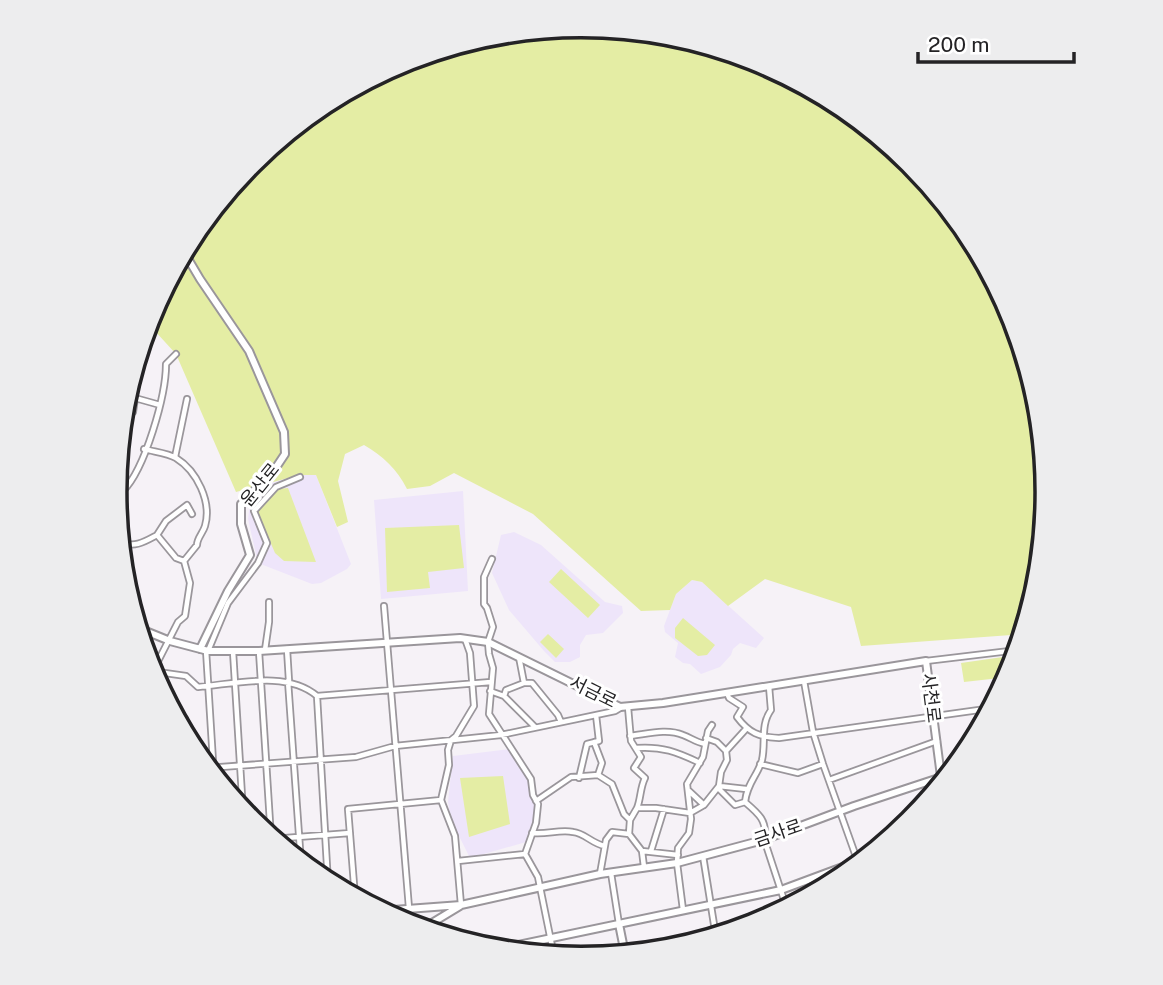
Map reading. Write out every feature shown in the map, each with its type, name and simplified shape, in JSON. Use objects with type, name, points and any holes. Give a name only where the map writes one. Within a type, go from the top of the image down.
[{"type":"street","name":"윤산로","points":[[190,262],[249,351],[281,423],[286,443],[285,454],[275,469],[240,504],[241,524],[250,555],[228,591],[205,650]]},
{"type":"street","points":[[127,485],[145,449],[160,405],[166,380],[166,364],[176,354]]},
{"type":"street","points":[[137,398],[160,405]]},
{"type":"street","points":[[174,457],[187,399]]},
{"type":"street","points":[[145,449],[174,457],[186,466],[205,494],[205,527],[196,541],[197,545],[184,561]]},
{"type":"street","points":[[213,758],[205,650],[228,603],[258,563],[267,543],[254,511],[276,487],[300,477]]},
{"type":"street","points":[[130,546],[157,535],[166,521],[187,505],[192,514]]},
{"type":"street","points":[[157,535],[176,558],[184,561]]},
{"type":"street","points":[[492,559],[484,577],[484,604],[493,627],[488,642],[493,668],[489,714],[531,779],[538,813],[525,855],[538,877],[552,946]]},
{"type":"street","points":[[159,659],[178,622],[185,616],[190,583],[184,561]]},
{"type":"street","points":[[269,602],[261,682],[270,823]]},
{"type":"street","points":[[384,606],[409,908]]},
{"type":"street","name":"서금로","points":[[150,633],[205,650],[233,651],[465,638],[488,642],[624,707],[926,661]]},
{"type":"street","points":[[461,905],[455,836],[441,800],[449,765],[448,750],[451,740],[474,706],[474,682],[465,638]]},
{"type":"street","points":[[287,649],[300,849]]},
{"type":"street","points":[[233,651],[242,794]]},
{"type":"street","points":[[926,661],[1006,651]]},
{"type":"street","points":[[519,656],[524,683]]},
{"type":"street","name":"사천로","points":[[926,661],[941,771]]},
{"type":"street","points":[[165,673],[186,676],[198,687],[289,681],[317,695],[491,682]]},
{"type":"street","points":[[804,680],[813,732],[856,854]]},
{"type":"street","points":[[504,696],[506,690],[532,683],[561,722]]},
{"type":"street","points":[[745,802],[747,789],[760,764],[762,737],[771,710],[769,685]]},
{"type":"street","points":[[490,691],[504,696],[535,727]]},
{"type":"street","points":[[727,692],[729,698],[743,707],[737,717],[746,729],[762,737],[779,738],[980,709]]},
{"type":"street","points":[[317,695],[327,869]]},
{"type":"street","points":[[219,767],[356,757],[394,746],[501,735],[624,707],[630,736],[641,757],[634,768],[645,778],[642,794],[630,820],[629,834],[642,851],[644,867]]},
{"type":"street","points":[[185,709],[185,714]]},
{"type":"street","points":[[596,715],[596,741],[602,763],[598,775]]},
{"type":"street","points":[[683,910],[678,849],[689,833],[687,784],[700,763],[712,725]]},
{"type":"street","points":[[726,751],[746,729]]},
{"type":"street","points":[[630,736],[666,731],[685,735],[691,740],[712,739],[726,751],[727,760],[718,787],[704,805],[690,813],[637,808]]},
{"type":"street","points":[[579,778],[587,744],[596,741]]},
{"type":"street","points":[[829,780],[937,741]]},
{"type":"street","points":[[636,748],[655,747],[678,752],[700,763]]},
{"type":"street","points":[[760,764],[798,773],[823,764]]},
{"type":"street","points":[[537,801],[571,777],[598,775],[612,784],[624,814],[630,820]]},
{"type":"street","name":"금사로","points":[[401,909],[461,905],[600,874],[702,856],[764,839],[841,811],[929,785]]},
{"type":"street","points":[[718,787],[747,789]]},
{"type":"street","points":[[718,787],[735,805],[745,802]]},
{"type":"street","points":[[689,791],[704,805]]},
{"type":"street","points":[[354,886],[348,809],[441,800]]},
{"type":"street","points":[[745,802],[761,815],[766,828],[764,839],[784,899]]},
{"type":"street","points":[[651,851],[664,809]]},
{"type":"street","points":[[532,833],[575,832],[589,841],[605,846]]},
{"type":"street","points":[[600,874],[606,840],[612,832],[629,834]]},
{"type":"street","points":[[286,837],[350,833]]},
{"type":"street","points":[[642,851],[678,859]]},
{"type":"street","points":[[458,862],[525,855]]},
{"type":"street","points":[[702,856],[714,926]]},
{"type":"street","points":[[611,873],[623,945]]},
{"type":"street","points":[[526,943],[781,890],[828,874]]},
{"type":"street","name":"금사로","points":[[434,921],[461,905]]},
{"type":"street","points":[[429,907],[434,921]]},
{"type":"shaded area","points":[[299,475],[316,475],[351,564],[321,583],[312,584],[258,563],[248,519],[250,504],[261,486]]},
{"type":"shaded area","points":[[463,491],[468,591],[381,599],[374,500]]},
{"type":"shaded area","points":[[514,532],[541,545],[605,602],[622,606],[623,613],[603,633],[586,635],[580,645],[580,657],[570,662],[555,662],[544,651],[509,610],[492,573],[501,535]]},
{"type":"shaded area","points":[[692,580],[702,582],[764,638],[756,648],[740,643],[720,667],[701,674],[690,664],[675,657],[678,643],[665,632],[664,626],[676,594]]},
{"type":"shaded area","points":[[510,749],[529,781],[536,809],[526,842],[470,858],[451,820],[448,802],[453,756]]},
{"type":"green space","points":[[611,39],[699,54],[782,85],[809,99],[858,132],[903,171],[923,193],[942,216],[975,266],[1001,319],[1011,347],[1020,375],[1032,433],[1035,522],[1020,610],[1012,635],[861,646],[851,607],[765,579],[728,606],[702,582],[692,580],[676,594],[670,610],[641,611],[533,514],[454,473],[430,486],[407,489],[389,464],[364,445],[345,454],[338,481],[348,522],[337,527],[316,475],[299,475],[236,492],[176,354],[157,333],[174,292],[204,240],[260,171],[305,132],[354,99],[436,63],[464,54],[522,42]]},
{"type":"green space","points":[[288,488],[316,562],[284,561],[275,553],[257,511],[277,489]]},
{"type":"green space","points":[[459,525],[464,568],[428,572],[430,588],[387,592],[385,528]]},
{"type":"green space","points":[[561,569],[600,605],[588,618],[549,582]]},
{"type":"green space","points":[[683,618],[715,645],[707,655],[698,656],[675,638],[675,628]]},
{"type":"green space","points":[[548,634],[564,649],[556,658],[540,642]]},
{"type":"green space","points":[[1004,657],[995,679],[964,682],[961,663]]},
{"type":"green space","points":[[503,776],[510,824],[469,837],[460,778]]}]
